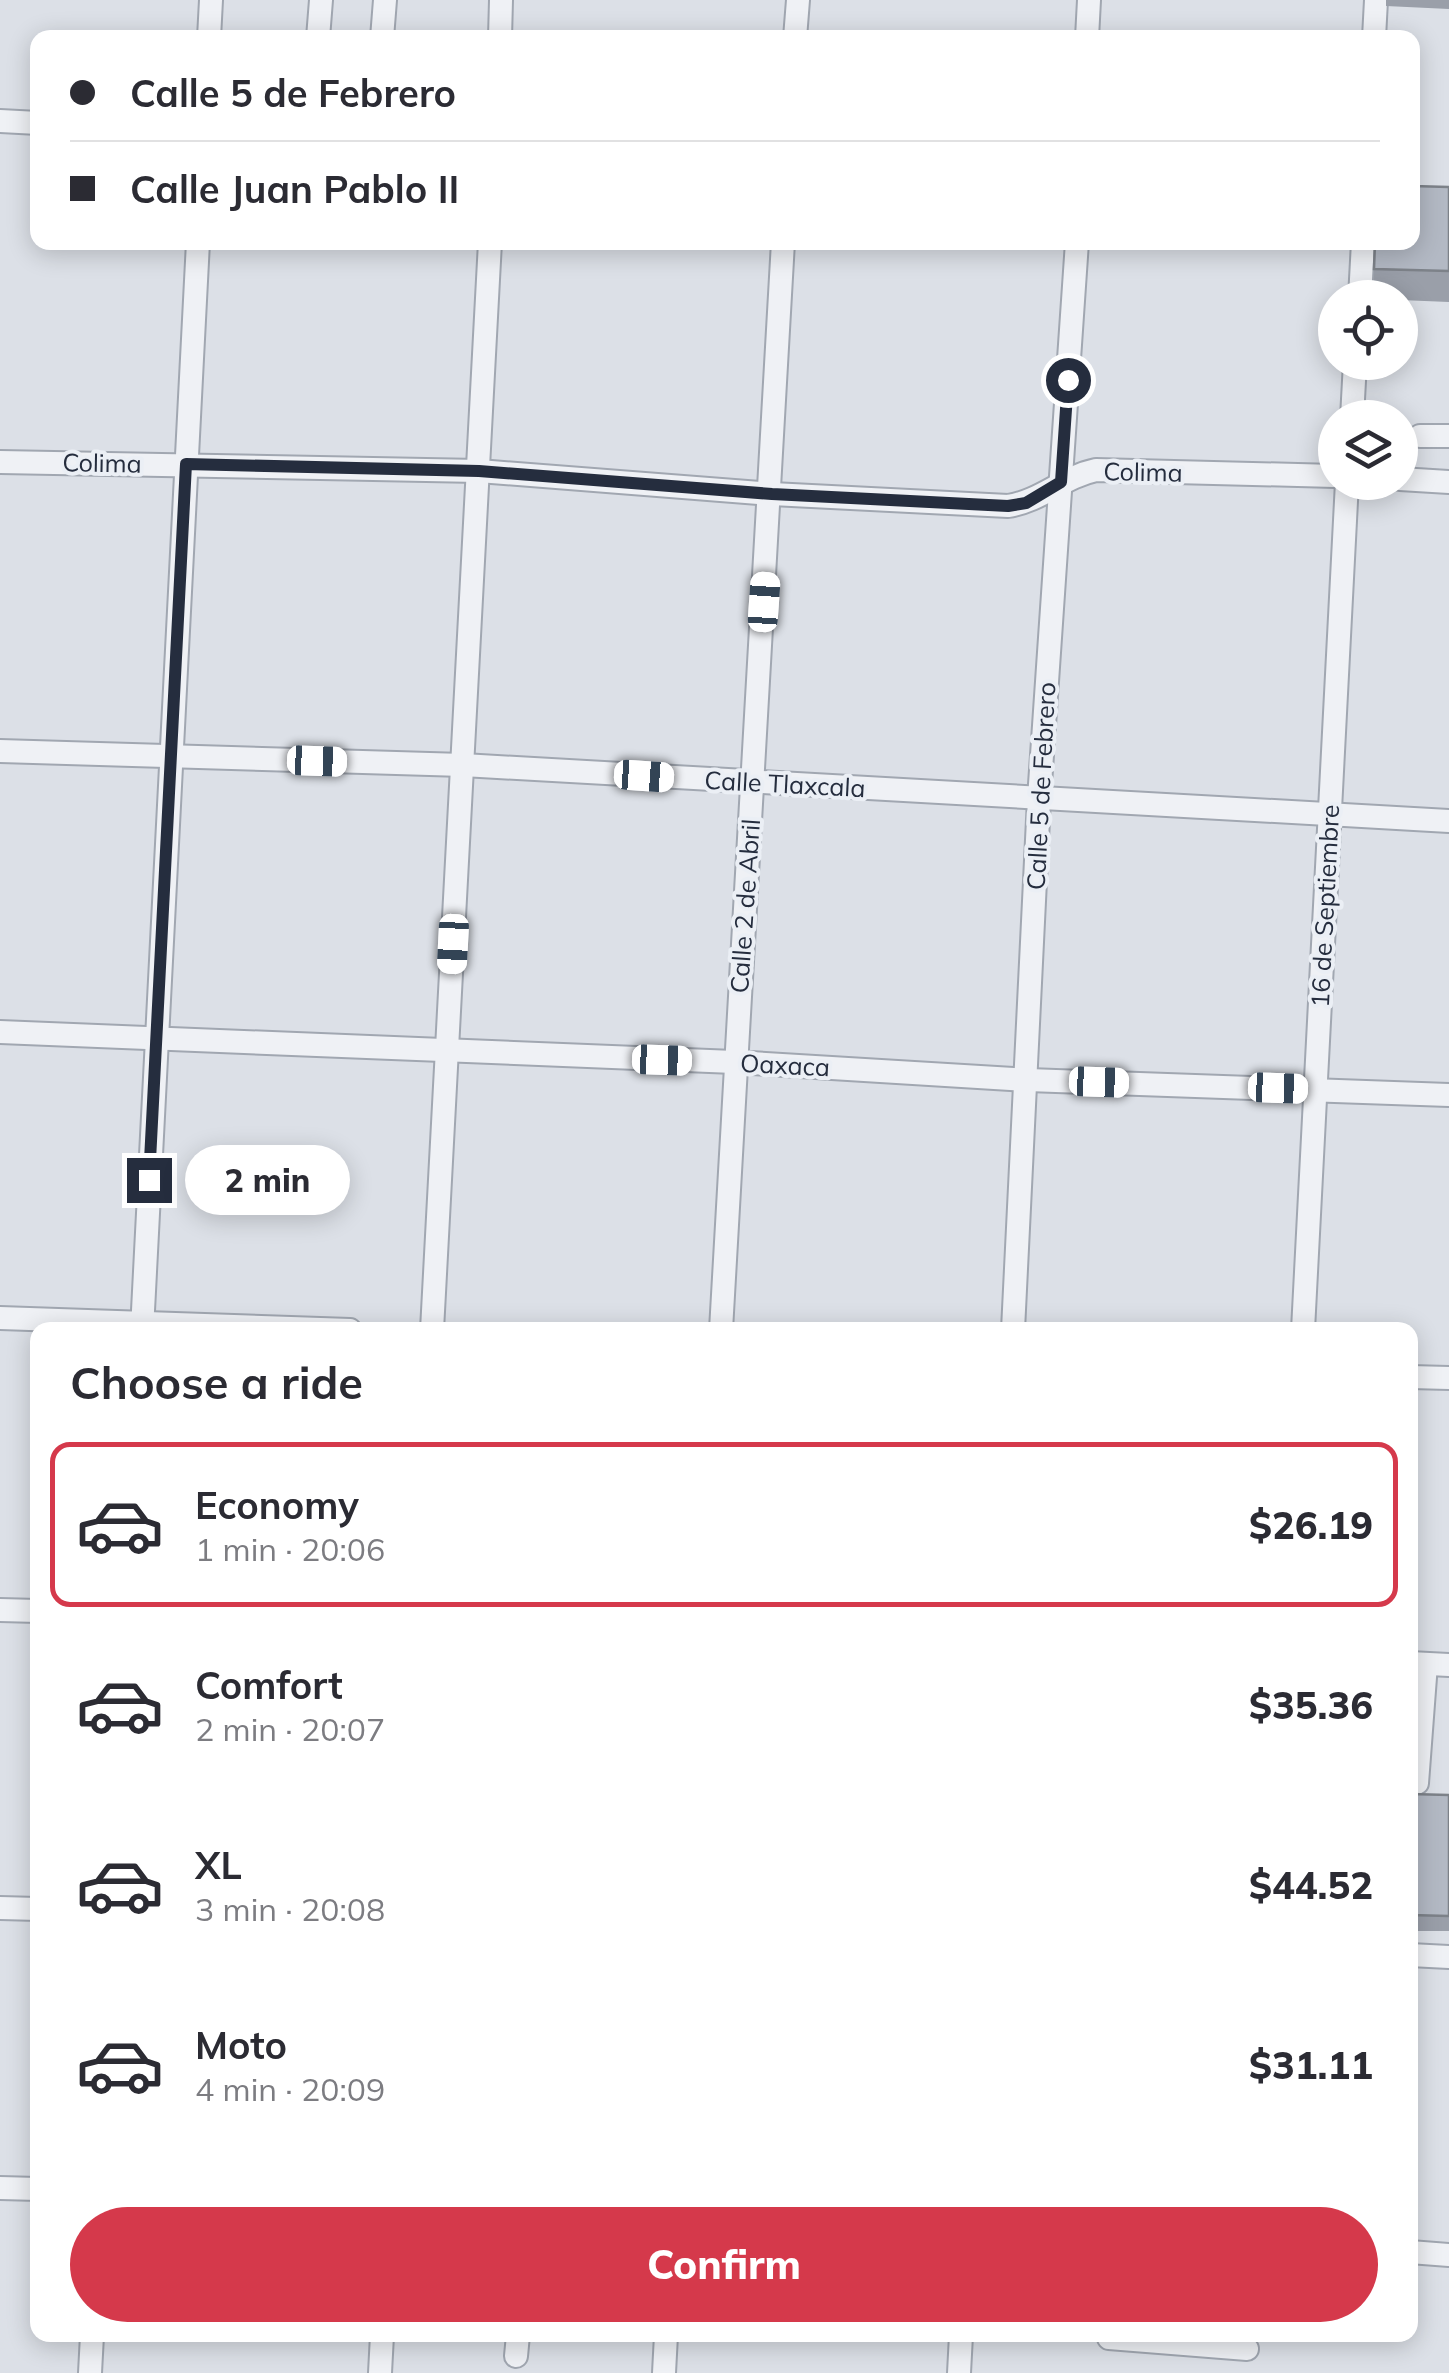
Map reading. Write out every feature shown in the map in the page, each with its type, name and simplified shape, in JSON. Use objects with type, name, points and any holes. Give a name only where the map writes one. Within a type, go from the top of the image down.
[{"type":"street","points":[[209,30],[211,0]]},
{"type":"street","points":[[319,30],[321,0]]},
{"type":"street","points":[[382,30],[384,0]]},
{"type":"street","points":[[500,30],[502,0]]},
{"type":"street","points":[[796,30],[798,0]]},
{"type":"street","points":[[1087,30],[1089,0]]},
{"type":"street","points":[[1374,30],[1376,0]]},
{"type":"street","points":[[0,121],[30,123]]},
{"type":"street","points":[[142,1322],[198,250]]},
{"type":"street","points":[[432,1322],[490,250]]},
{"type":"street","name":"Calle 2 de Abril","points":[[721,1322],[734,1062],[772,494],[783,250]]},
{"type":"street","name":"Calle 5 de Febrero","points":[[1013,1322],[1039,800],[1076,250]]},
{"type":"street","points":[[1361,280],[1363,250]]},
{"type":"street","points":[[1420,436],[1449,436]]},
{"type":"street","name":"Colima","points":[[0,462],[479,471],[772,494],[1008,506],[1026,503],[1061,482],[1096,470],[1318,476]]},
{"type":"street","points":[[1418,480],[1449,482]]},
{"type":"street","name":"16 de Septiembre","points":[[1303,1322],[1347,500]]},
{"type":"street","name":"Calle Tlaxcala","points":[[0,751],[463,764],[1449,821]]},
{"type":"street","name":"Oaxaca","points":[[0,1032],[734,1062],[1028,1080],[1449,1095]]},
{"type":"street","points":[[0,1318],[81,1322]]},
{"type":"street","points":[[1418,1377],[1449,1378]]},
{"type":"street","points":[[0,1610],[30,1611]]},
{"type":"street","points":[[1418,1773],[1428,1664]]},
{"type":"street","points":[[0,1908],[30,1909]]},
{"type":"street","points":[[1418,1956],[1449,1957]]},
{"type":"street","points":[[0,2188],[30,2189]]},
{"type":"street","points":[[1418,2253],[1449,2255]]},
{"type":"street","points":[[90,2373],[92,2342]]},
{"type":"street","points":[[380,2373],[382,2342]]},
{"type":"street","points":[[664,2373],[666,2342]]},
{"type":"street","points":[[958,2373],[960,2342]]},
{"type":"street","points":[[1148,2342],[1247,2352]]},
{"type":"building","points":[[1420,186],[1449,187],[1449,271],[1374,269],[1375,250],[1420,250]]},
{"type":"building","points":[[1418,1794],[1449,1795],[1449,1916],[1418,1915]]},
{"type":"route","points":[[149,1180],[186,464],[479,471],[772,494],[1008,506],[1026,503],[1061,482],[1068,380]]}]
